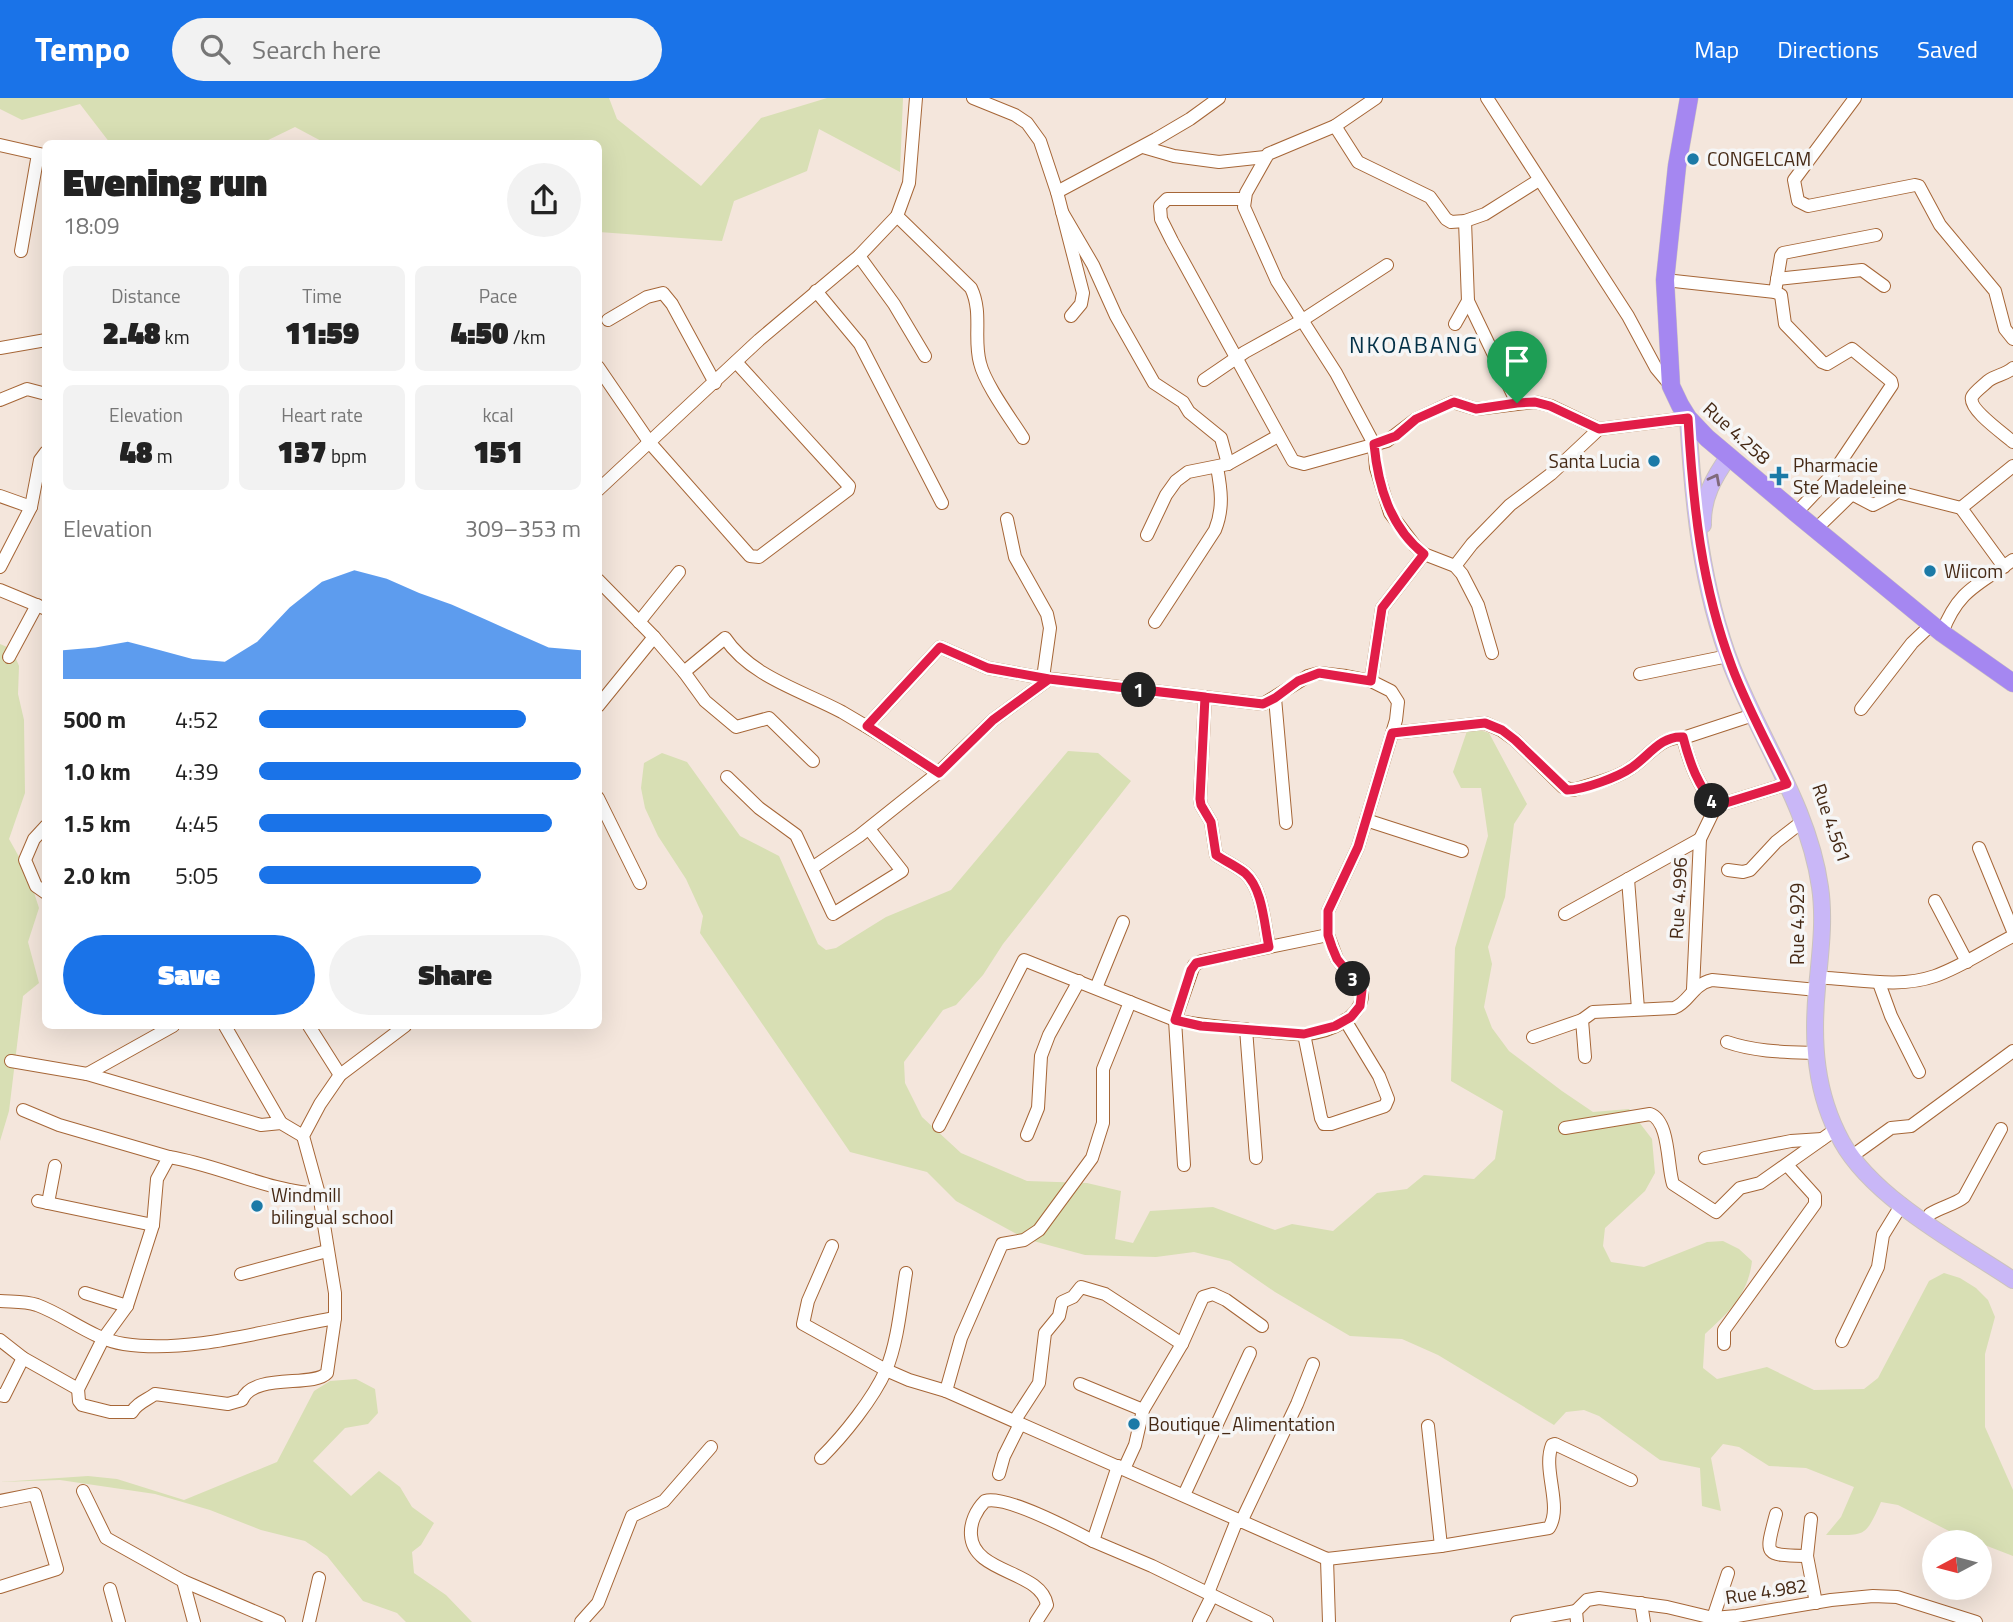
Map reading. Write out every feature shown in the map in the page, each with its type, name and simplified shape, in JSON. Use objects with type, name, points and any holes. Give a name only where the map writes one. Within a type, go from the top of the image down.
[{"type":"highway","name":"Rue 4.258","points":[[1689,98],[1677,166],[1665,279],[1671,386],[1688,418],[1796,513],[1937,628],[2013,683]]},
{"type":"main road","name":"Rue 4.929","points":[[1688,418],[1696,524],[1714,610],[1728,656],[1787,784],[1814,853],[1821,890],[1822,933],[1822,984],[1815,1052],[1829,1134],[1866,1175],[1902,1204],[2013,1280]]},
{"type":"main road","name":"Rue 4.561","points":[[1729,456],[1705,500],[1703,513],[1707,547],[1721,609],[1746,685],[1802,797],[1825,862],[1831,910],[1822,984],[1822,1041],[1828,1081],[1838,1113],[1859,1151],[1884,1180],[2013,1269]]},
{"type":"street","points":[[602,486],[736,362],[859,256],[897,216],[909,183],[916,98]]},
{"type":"street","points":[[973,98],[1015,115],[1035,131],[1040,141],[1057,192],[1083,293],[1081,304],[1071,316]]},
{"type":"street","points":[[1057,192],[1190,120],[1219,98]]},
{"type":"street","points":[[1143,147],[1174,156],[1219,162],[1265,157],[1335,126],[1376,98]]},
{"type":"street","points":[[1487,98],[1628,316],[1656,368],[1671,386]]},
{"type":"street","points":[[1855,98],[1794,180],[1798,201],[1808,206],[1915,185],[1919,187],[1940,225],[1995,291],[2005,329],[2013,339]]},
{"type":"street","points":[[1335,126],[1358,162],[1430,197],[1448,221],[1465,221],[1506,203],[1539,180]]},
{"type":"street","points":[[0,145],[42,155],[21,251]]},
{"type":"street","points":[[1265,157],[1243,199],[1261,248],[1277,281],[1336,373],[1374,444],[1376,468],[1390,513],[1408,539],[1424,554],[1455,566],[1478,605],[1492,653]]},
{"type":"street","points":[[1243,199],[1167,199],[1160,206],[1161,219],[1278,436],[1293,461],[1297,463],[1304,464],[1396,436],[1416,419],[1454,402],[1476,409],[1535,402],[1550,406],[1599,429],[1688,418]]},
{"type":"street","points":[[1062,212],[1093,265],[1116,316],[1154,383],[1183,402],[1189,412],[1222,438],[1220,517],[1215,530],[1155,622]]},
{"type":"street","points":[[897,216],[971,288],[977,304],[980,365],[1023,438]]},
{"type":"street","points":[[1465,221],[1468,301],[1517,403]]},
{"type":"street","points":[[1775,292],[1783,253],[1876,235]]},
{"type":"street","points":[[859,256],[894,304],[925,356]]},
{"type":"street","points":[[1205,380],[1387,265]]},
{"type":"street","points":[[1777,279],[1862,270],[1884,286]]},
{"type":"street","points":[[1665,279],[1775,292],[1781,295],[1785,324],[1822,362],[1827,364],[1852,349],[1891,381],[1892,385],[1831,476],[1796,513]]},
{"type":"street","points":[[816,291],[860,344],[942,503]]},
{"type":"street","points":[[608,320],[647,297],[663,293],[673,304],[715,383]]},
{"type":"street","points":[[1455,324],[1468,301]]},
{"type":"street","points":[[0,348],[42,341]]},
{"type":"street","points":[[603,385],[650,443],[750,556],[759,557],[848,490],[849,484],[736,362]]},
{"type":"street","points":[[2013,368],[2006,375],[1990,379],[1971,400],[1975,410],[2013,442]]},
{"type":"street","points":[[0,400],[26,389],[42,393]]},
{"type":"street","points":[[1455,566],[1472,544],[1510,505],[1550,474],[1599,429]]},
{"type":"street","points":[[1147,535],[1166,495],[1176,481],[1188,472],[1222,466],[1278,436]]},
{"type":"street","points":[[0,567],[31,507],[42,457]]},
{"type":"street","points":[[1961,509],[2013,466]]},
{"type":"street","points":[[1817,528],[1852,494],[1872,505],[1898,492],[1961,509],[2008,564],[1965,593],[1937,628],[1912,643],[1861,709]]},
{"type":"street","points":[[0,496],[31,507]]},
{"type":"street","points":[[812,868],[869,829],[939,773],[993,720],[1046,679],[1050,628],[1046,614],[1015,557],[1007,519]]},
{"type":"street","points":[[1371,681],[1382,608],[1424,554]]},
{"type":"street","points":[[639,622],[679,572]]},
{"type":"street","points":[[602,584],[654,637],[705,701],[736,727],[769,718],[813,761]]},
{"type":"street","points":[[1,595],[41,607],[9,657]]},
{"type":"street","points":[[602,701],[654,637]]},
{"type":"street","points":[[684,672],[725,638],[739,655],[794,691],[867,726],[939,773]]},
{"type":"street","points":[[867,726],[940,647],[988,668],[1046,679],[1263,704],[1298,681],[1319,673],[1371,681],[1391,691],[1398,702],[1392,733],[1358,847],[1328,911],[1328,935],[1337,959],[1362,990],[1360,1006],[1351,1017],[1315,1033],[1304,1034],[1201,1026],[1175,1020],[1026,960],[1023,961],[939,1126]]},
{"type":"street","points":[[1640,674],[1728,656]]},
{"type":"street","points":[[1205,697],[1201,805],[1211,822],[1216,855],[1245,874],[1252,882],[1269,947]]},
{"type":"street","points":[[1275,698],[1286,823]]},
{"type":"street","points":[[1392,733],[1485,723],[1502,730],[1515,740],[1567,790],[1631,769],[1664,741],[1674,736],[1683,737],[1753,715]]},
{"type":"street","points":[[1683,737],[1693,773],[1703,792],[1716,806],[1787,784]]},
{"type":"street","points":[[727,777],[758,808],[796,835],[833,914],[902,872],[869,829]]},
{"type":"street","name":"Rue 4.996","points":[[1693,989],[1700,839],[1716,806]]},
{"type":"street","points":[[602,810],[640,883]]},
{"type":"street","points":[[1366,820],[1462,851]]},
{"type":"street","points":[[1728,870],[1750,870],[1776,842],[1803,821]]},
{"type":"street","points":[[42,830],[34,839],[25,860],[36,886],[42,890]]},
{"type":"street","points":[[1565,914],[1700,839]]},
{"type":"street","points":[[1979,848],[2013,931]]},
{"type":"street","points":[[1628,879],[1638,1009]]},
{"type":"street","points":[[1936,901],[1967,962]]},
{"type":"street","points":[[1096,988],[1123,922]]},
{"type":"street","points":[[1184,1165],[1175,1020],[1191,970],[1196,963],[1328,935]]},
{"type":"street","points":[[1533,1037],[1582,1020],[1593,1012],[1678,1007],[1693,989],[1712,980],[1879,983],[1934,976],[1967,962],[2013,936]]},
{"type":"street","points":[[1027,1135],[1038,1108],[1041,1056],[1049,1035],[1079,981]]},
{"type":"street","points":[[1879,983],[1896,1028],[1919,1072]]},
{"type":"street","points":[[946,1391],[961,1338],[1002,1244],[1024,1240],[1039,1230],[1092,1158],[1102,1123],[1103,1069],[1130,1002]]},
{"type":"street","points":[[1304,1034],[1324,1124],[1385,1107],[1388,1099],[1379,1076],[1345,1020]]},
{"type":"street","points":[[1582,1020],[1585,1057]]},
{"type":"street","points":[[87,1074],[168,1029]]},
{"type":"street","points":[[227,1029],[281,1123],[303,1136]]},
{"type":"street","points":[[311,1029],[340,1075]]},
{"type":"street","points":[[169,1157],[157,1180],[153,1225],[127,1306],[103,1339],[78,1389],[79,1401],[82,1405],[110,1412],[131,1412],[138,1404],[155,1394],[228,1404],[242,1400],[246,1392],[254,1387],[324,1376],[327,1373],[335,1318],[335,1293],[318,1194],[303,1136],[340,1075],[399,1029]]},
{"type":"street","points":[[1245,1029],[1256,1158]]},
{"type":"street","points":[[1727,1042],[1765,1051],[1815,1052]]},
{"type":"street","points":[[1859,1151],[1891,1128],[1911,1126],[2013,1051]]},
{"type":"street","points":[[11,1061],[87,1074],[261,1125],[281,1123]]},
{"type":"street","points":[[23,1110],[59,1125],[169,1157],[279,1188],[318,1194]]},
{"type":"street","points":[[1565,1128],[1650,1114],[1655,1116],[1660,1120],[1673,1184],[1716,1212],[1741,1188],[1760,1183],[1829,1134]]},
{"type":"street","points":[[1930,1214],[1943,1205],[1964,1197],[2001,1129]]},
{"type":"street","points":[[1705,1158],[1829,1134]]},
{"type":"street","points":[[1724,1344],[1724,1330],[1815,1204],[1815,1196],[1787,1165]]},
{"type":"street","points":[[55,1166],[43,1202],[153,1225]]},
{"type":"street","points":[[1842,1340],[1878,1267],[1883,1235],[1902,1204]]},
{"type":"street","points":[[832,1246],[808,1301],[803,1324],[909,1380],[946,1391],[1327,1559],[1441,1546],[1549,1528],[1554,1515],[1548,1455],[1552,1445],[1631,1480]]},
{"type":"street","points":[[241,1274],[327,1251]]},
{"type":"street","points":[[821,1458],[843,1436],[887,1370],[906,1273]]},
{"type":"street","points":[[999,1474],[1018,1422],[1039,1383],[1045,1333],[1059,1316],[1062,1302],[1073,1297],[1081,1287],[1105,1294],[1181,1344]]},
{"type":"street","points":[[85,1293],[127,1306]]},
{"type":"street","points":[[1093,1541],[1121,1467],[1135,1445],[1143,1410],[1181,1344],[1203,1297],[1213,1294],[1226,1300],[1262,1326]]},
{"type":"street","points":[[0,1301],[35,1304],[103,1339],[125,1344],[157,1346],[207,1342],[335,1318]]},
{"type":"street","points":[[0,1340],[23,1358],[78,1389]]},
{"type":"street","points":[[1184,1495],[1251,1353]]},
{"type":"street","points":[[0,1395],[4,1396],[23,1358]]},
{"type":"street","points":[[1199,1622],[1239,1521],[1297,1404],[1313,1363]]},
{"type":"street","points":[[1080,1384],[1143,1410]]},
{"type":"street","points":[[1428,1426],[1441,1546]]},
{"type":"street","points":[[581,1622],[598,1603],[632,1516],[664,1501],[711,1447]]},
{"type":"street","points":[[83,1491],[106,1538],[183,1581],[279,1622]]},
{"type":"street","points":[[0,1501],[36,1494],[57,1569],[0,1587]]},
{"type":"street","points":[[1036,1622],[1047,1605],[1044,1594],[982,1558],[974,1549],[970,1528],[978,1509],[985,1501],[999,1500],[1053,1521],[1265,1622]]},
{"type":"street","points":[[1776,1514],[1768,1545],[1770,1551],[1774,1555],[1807,1556]]},
{"type":"street","points":[[1811,1519],[1807,1556],[1816,1603]]},
{"type":"street","points":[[1327,1559],[1329,1622]]},
{"type":"street","points":[[1713,1618],[1728,1573]]},
{"type":"street","points":[[310,1622],[319,1578]]},
{"type":"street","points":[[183,1581],[194,1622]]},
{"type":"street","points":[[110,1589],[119,1622]]},
{"type":"street","name":"Rue 4.982","points":[[1517,1622],[1576,1616],[1587,1600],[1599,1598],[1641,1603],[1713,1618],[1873,1596],[1897,1597],[1976,1622]]},
{"type":"street","points":[[1641,1603],[1644,1622]]},
{"type":"green space","points":[[0,98],[609,98],[617,119],[701,186],[761,118],[827,98],[903,98],[900,172],[819,129],[807,171],[734,201],[722,241],[602,232],[602,140],[319,140],[295,127],[268,140],[108,140],[80,104],[22,120],[0,109]]},
{"type":"green space","points":[[0,644],[12,649],[19,666],[18,694],[24,720],[25,793],[9,839],[27,871],[39,908],[28,942],[39,983],[23,996],[9,1111],[0,1141]]},
{"type":"green space","points":[[1480,730],[1489,733],[1527,804],[1514,824],[1505,897],[1488,947],[1492,964],[1484,1007],[1492,1028],[1509,1051],[1562,1091],[1593,1112],[1629,1109],[1652,1139],[1655,1173],[1645,1191],[1605,1228],[1603,1246],[1611,1262],[1644,1267],[1707,1242],[1723,1241],[1739,1249],[1752,1261],[1750,1273],[1736,1302],[1705,1334],[1703,1368],[1717,1379],[1767,1367],[1814,1390],[1864,1389],[1878,1378],[1929,1281],[1944,1273],[1960,1278],[1976,1288],[1988,1300],[1995,1317],[1985,1354],[1985,1427],[2013,1490],[2013,1556],[1992,1548],[1992,1530],[1947,1530],[1898,1505],[1881,1502],[1871,1522],[1862,1532],[1826,1535],[1841,1517],[1854,1487],[1806,1468],[1769,1466],[1739,1447],[1723,1444],[1711,1458],[1721,1511],[1702,1506],[1700,1468],[1660,1460],[1599,1416],[1584,1410],[1566,1412],[1554,1425],[1438,1355],[1402,1339],[1350,1336],[1275,1292],[1230,1261],[1194,1252],[1156,1257],[1085,1255],[1026,1239],[956,1201],[927,1172],[850,1152],[700,933],[703,916],[686,879],[658,836],[645,808],[641,788],[644,763],[662,753],[687,762],[740,836],[779,856],[818,944],[826,950],[836,948],[886,917],[951,890],[1068,751],[1098,753],[1131,781],[1003,944],[983,975],[956,1005],[943,1010],[904,1062],[905,1083],[922,1117],[961,1153],[1027,1181],[1087,1183],[1121,1191],[1115,1239],[1133,1243],[1150,1211],[1213,1207],[1275,1230],[1292,1224],[1333,1231],[1377,1193],[1407,1189],[1424,1175],[1474,1179],[1495,1159],[1503,1111],[1451,1081],[1455,948],[1488,836],[1481,788],[1461,788],[1453,772],[1467,731]]},
{"type":"green space","points":[[356,1379],[375,1389],[378,1413],[368,1424],[345,1428],[313,1461],[351,1496],[379,1471],[400,1487],[412,1507],[434,1523],[421,1545],[412,1552],[414,1573],[446,1595],[472,1622],[406,1622],[397,1613],[363,1601],[327,1556],[305,1541],[261,1530],[210,1510],[155,1494],[60,1480],[0,1482],[88,1476],[117,1479],[184,1500],[277,1462],[314,1391],[330,1381]]},
{"type":"place","name":"CONGELCAM","points":[[1693,159]]},
{"type":"place","name":"Santa Lucia","points":[[1654,461]]},
{"type":"place","name":"Pharmacie Ste Madeleine","points":[[1779,476]]},
{"type":"place","name":"Wiicom","points":[[1930,571]]},
{"type":"place","name":"Windmill bilingual school","points":[[257,1206]]},
{"type":"place","name":"Boutique_Alimentation","points":[[1134,1424]]},
{"type":"district","name":"NKOABANG","points":[[1414,345]]},
{"type":"route","points":[[1517,403],[1476,409],[1454,402],[1416,419],[1396,436],[1374,444],[1376,468],[1390,513],[1408,539],[1424,554],[1384,603],[1371,681],[1319,673],[1298,681],[1263,704],[1205,697],[1127,688],[1049,679],[988,668],[940,647],[867,726],[939,773],[993,720],[1049,679],[1205,697],[1201,805],[1211,822],[1216,855],[1245,874],[1252,882],[1269,947],[1196,963],[1191,970],[1175,1020],[1201,1026],[1304,1034],[1335,1026],[1351,1017],[1363,998],[1359,985],[1345,971],[1332,947],[1328,935],[1328,911],[1358,847],[1392,733],[1485,723],[1502,730],[1515,740],[1567,790],[1631,769],[1664,741],[1674,736],[1683,737],[1693,773],[1703,792],[1716,806],[1787,784],[1733,671],[1714,610],[1696,524],[1688,418],[1599,429],[1550,406],[1535,402],[1517,403]]}]
